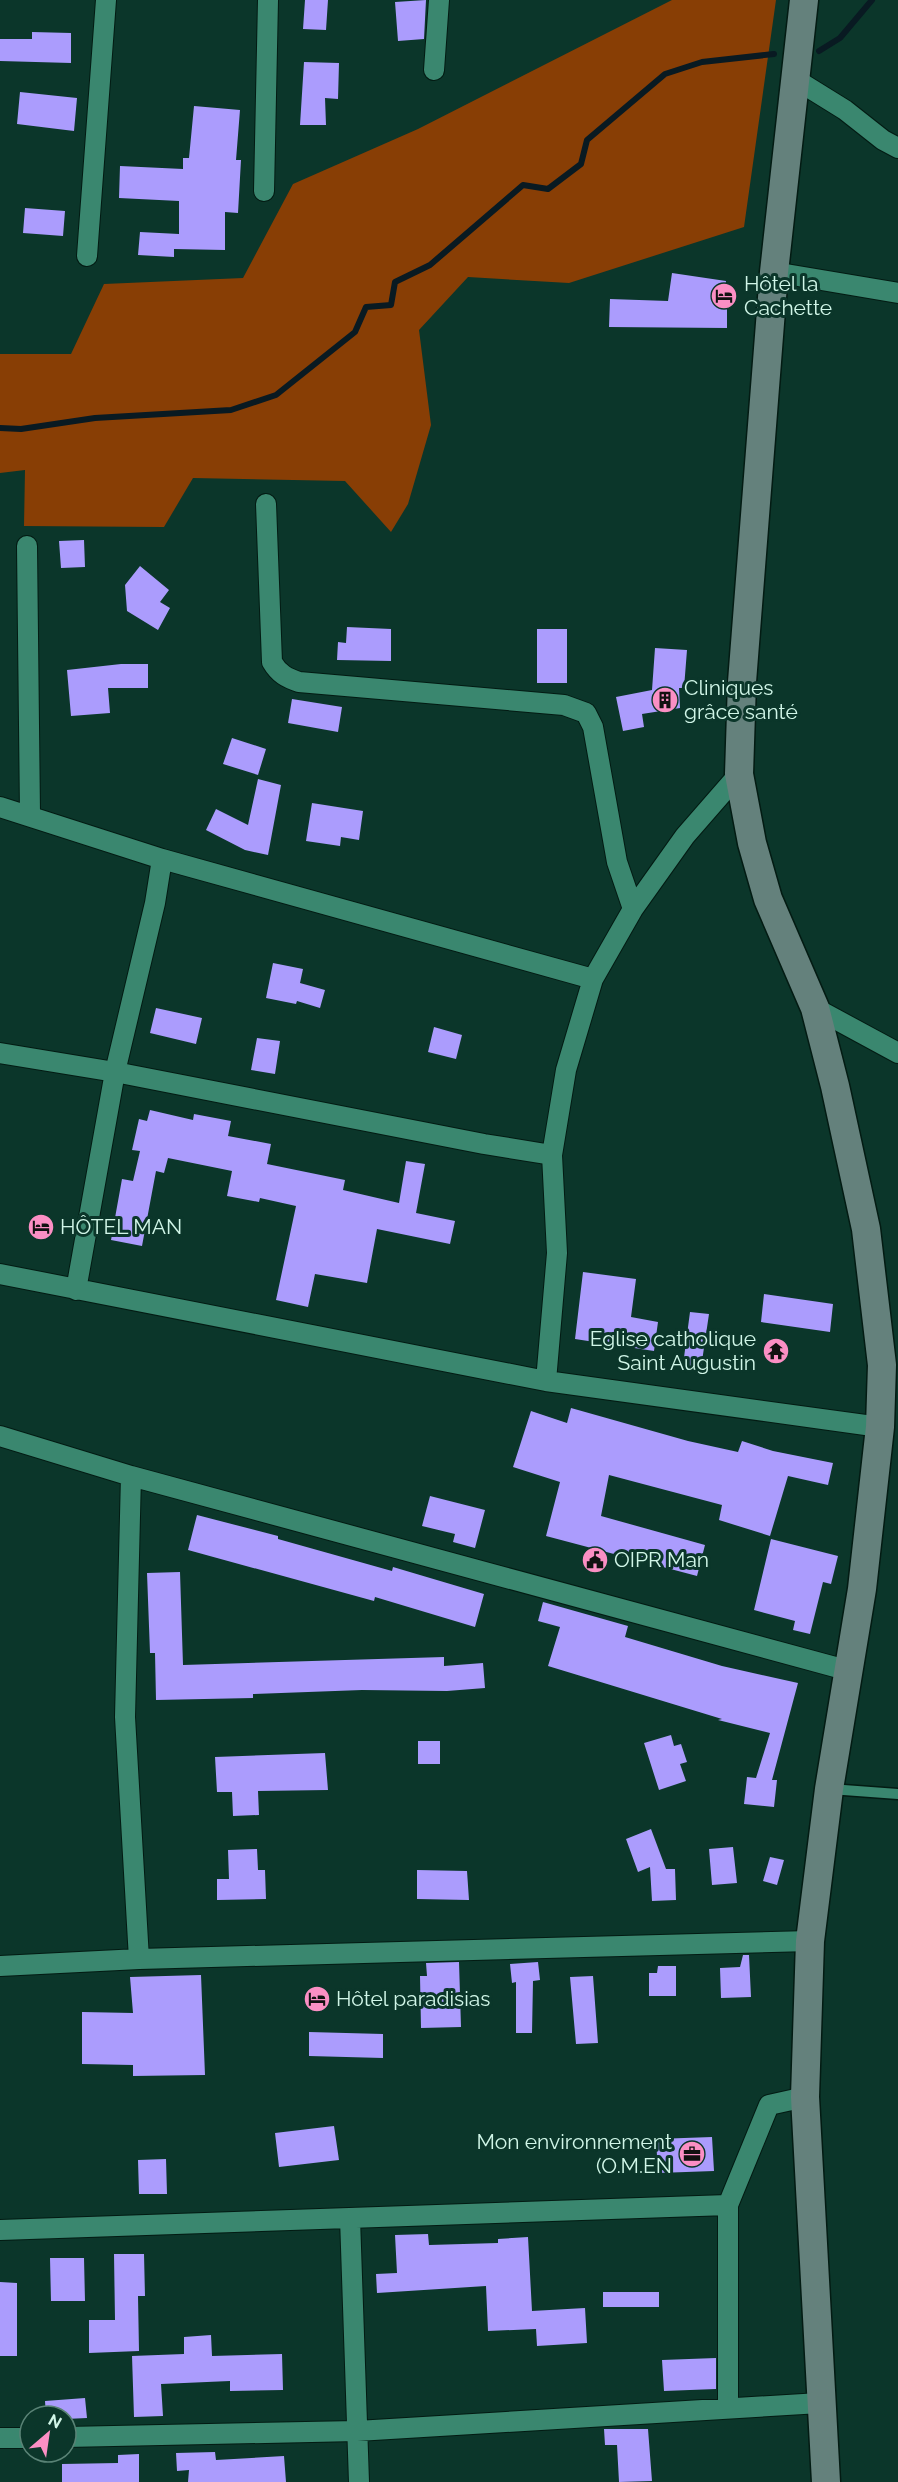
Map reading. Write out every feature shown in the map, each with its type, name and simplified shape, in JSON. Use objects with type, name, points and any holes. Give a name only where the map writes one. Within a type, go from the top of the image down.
[{"type":"main road","points":[[804,0],[774,272],[742,682],[739,774],[752,843],[768,899],[815,1008],[866,1229],[886,1364],[850,1671],[830,1789],[810,1941],[805,2097],[826,2482]]},
{"type":"street","points":[[87,256],[106,0]]},
{"type":"street","points":[[264,190],[268,0]]},
{"type":"street","points":[[434,70],[439,0]]},
{"type":"street","points":[[795,79],[845,110],[883,140],[898,148]]},
{"type":"street","points":[[774,272],[898,293]]},
{"type":"street","points":[[266,504],[272,662],[277,670],[285,678],[299,682],[564,705],[586,713],[593,727],[617,862],[633,909]]},
{"type":"street","points":[[27,546],[30,814]]},
{"type":"street","points":[[546,1381],[556,1253],[552,1155],[566,1070],[593,979],[633,909],[684,836],[739,774]]},
{"type":"street","points":[[0,807],[30,814],[162,859],[593,979]]},
{"type":"street","points":[[76,1290],[115,1072],[155,903],[162,859]]},
{"type":"street","points":[[815,1008],[898,1053]]},
{"type":"street","points":[[0,1053],[115,1072],[484,1144],[552,1155]]},
{"type":"street","points":[[0,1274],[546,1381],[880,1427]]},
{"type":"street","points":[[0,1436],[131,1476],[850,1671]]},
{"type":"street","points":[[131,1476],[125,1717],[139,1959]]},
{"type":"street","points":[[0,1966],[139,1959],[810,1941]]},
{"type":"street","points":[[728,2408],[729,2205],[769,2105],[805,2097]]},
{"type":"street","points":[[0,2230],[729,2205]]},
{"type":"street","points":[[350,2218],[359,2482]]},
{"type":"street","points":[[78,2437],[357,2431],[820,2403]]},
{"type":"street","points":[[0,2438],[18,2438]]},
{"type":"lane","points":[[830,1789],[898,1794]]},
{"type":"shaded area","points":[[672,0],[776,0],[744,227],[569,283],[468,277],[419,330],[431,425],[408,504],[391,532],[345,481],[193,478],[164,527],[24,526],[25,470],[0,473],[0,354],[71,354],[104,284],[243,278],[293,184],[418,129]]},
{"type":"building","points":[[305,0],[328,0],[326,30],[303,29]]},
{"type":"building","points":[[426,0],[424,39],[398,41],[395,2]]},
{"type":"building","points":[[32,32],[71,33],[71,63],[0,61],[0,39],[32,39]]},
{"type":"building","points":[[304,62],[339,63],[338,99],[325,98],[326,125],[300,125]]},
{"type":"building","points":[[20,92],[77,98],[74,131],[17,124]]},
{"type":"building","points":[[194,106],[240,110],[236,160],[241,160],[238,213],[225,212],[225,250],[174,249],[174,257],[138,255],[140,232],[179,234],[179,201],[119,198],[120,166],[183,169],[183,158],[189,158]]},
{"type":"building","points":[[25,208],[65,211],[63,236],[23,233]]},
{"type":"building","points":[[672,273],[726,281],[723,305],[727,305],[727,328],[609,327],[610,299],[668,301]]},
{"type":"building","points":[[84,540],[85,567],[61,568],[59,541]]},
{"type":"building","points":[[140,566],[169,590],[160,602],[170,608],[158,630],[127,611],[125,585]]},
{"type":"building","points":[[347,627],[391,629],[391,661],[337,660],[338,642],[346,643]]},
{"type":"building","points":[[537,629],[567,629],[567,683],[537,683]]},
{"type":"building","points":[[655,648],[687,650],[684,688],[679,688],[680,708],[642,714],[644,727],[623,731],[616,697],[652,690]]},
{"type":"building","points":[[121,664],[148,664],[148,688],[108,688],[110,713],[71,716],[67,670]]},
{"type":"building","points":[[292,699],[342,707],[338,732],[288,723]]},
{"type":"building","points":[[232,738],[266,749],[258,775],[223,764]]},
{"type":"building","points":[[258,779],[281,785],[268,855],[245,850],[206,830],[216,809],[248,825]]},
{"type":"building","points":[[312,803],[363,811],[359,840],[341,837],[340,846],[306,841]]},
{"type":"building","points":[[273,963],[303,969],[300,983],[325,990],[320,1008],[297,1001],[296,1004],[266,998]]},
{"type":"building","points":[[156,1008],[202,1018],[196,1044],[150,1033]]},
{"type":"building","points":[[434,1027],[462,1035],[456,1059],[428,1052]]},
{"type":"building","points":[[257,1038],[280,1041],[275,1074],[251,1070]]},
{"type":"building","points":[[150,1110],[193,1120],[194,1114],[231,1121],[228,1136],[271,1144],[267,1164],[345,1180],[343,1190],[399,1203],[406,1161],[425,1164],[416,1213],[455,1221],[450,1244],[377,1229],[367,1283],[315,1274],[308,1307],[276,1300],[296,1206],[260,1198],[259,1202],[227,1196],[232,1171],[168,1158],[164,1173],[156,1171],[142,1246],[111,1240],[122,1179],[133,1181],[140,1151],[132,1150],[139,1119],[147,1121]]},
{"type":"building","points":[[583,1272],[636,1279],[631,1317],[658,1322],[654,1351],[575,1339]]},
{"type":"building","points":[[764,1294],[833,1304],[830,1332],[761,1322]]},
{"type":"building","points":[[690,1312],[709,1314],[701,1368],[683,1365]]},
{"type":"building","points":[[571,1408],[688,1441],[738,1452],[742,1441],[773,1451],[833,1463],[828,1485],[788,1476],[770,1536],[719,1520],[722,1505],[609,1475],[601,1516],[705,1545],[697,1576],[546,1536],[560,1482],[513,1467],[531,1411],[567,1423]]},
{"type":"building","points":[[430,1496],[485,1510],[475,1548],[453,1542],[455,1534],[422,1526]]},
{"type":"building","points":[[197,1515],[278,1536],[278,1539],[392,1571],[393,1567],[484,1594],[475,1627],[375,1597],[374,1601],[188,1550]]},
{"type":"building","points":[[771,1539],[838,1556],[831,1584],[823,1582],[810,1634],[793,1630],[795,1621],[754,1610]]},
{"type":"building","points":[[180,1572],[183,1665],[444,1657],[444,1666],[483,1663],[485,1688],[447,1691],[362,1690],[253,1694],[253,1698],[156,1700],[155,1653],[150,1653],[147,1573]]},
{"type":"building","points":[[543,1602],[628,1626],[625,1637],[722,1666],[798,1683],[772,1780],[777,1780],[774,1807],[744,1804],[747,1777],[756,1778],[770,1733],[718,1720],[722,1719],[548,1666],[560,1627],[538,1621]]},
{"type":"building","points":[[671,1735],[674,1746],[681,1744],[687,1762],[680,1764],[686,1781],[659,1790],[644,1743]]},
{"type":"building","points":[[418,1741],[440,1741],[440,1764],[418,1764]]},
{"type":"building","points":[[325,1753],[328,1790],[258,1791],[259,1815],[233,1816],[232,1792],[217,1792],[215,1757]]},
{"type":"building","points":[[651,1829],[666,1869],[675,1869],[676,1900],[652,1901],[650,1867],[638,1872],[626,1839]]},
{"type":"building","points":[[733,1847],[737,1883],[712,1885],[709,1849]]},
{"type":"building","points":[[257,1849],[258,1870],[265,1870],[266,1899],[217,1900],[217,1879],[229,1879],[228,1850]]},
{"type":"building","points":[[770,1857],[784,1860],[777,1885],[763,1881]]},
{"type":"building","points":[[417,1870],[467,1871],[469,1900],[417,1899]]},
{"type":"building","points":[[743,1955],[749,1955],[751,1997],[721,1998],[720,1968],[740,1967]]},
{"type":"building","points":[[459,1962],[461,2027],[421,2028],[420,1976],[427,1976],[426,1963]]},
{"type":"building","points":[[538,1962],[540,1980],[533,1981],[532,2033],[516,2033],[516,1982],[512,1983],[510,1964]]},
{"type":"building","points":[[658,1966],[676,1966],[676,1996],[649,1996],[649,1973],[657,1973]]},
{"type":"building","points":[[201,1975],[205,2075],[133,2076],[133,2065],[82,2064],[82,2012],[133,2013],[130,1977]]},
{"type":"building","points":[[593,1976],[598,2043],[576,2044],[570,1977]]},
{"type":"building","points":[[309,2032],[383,2034],[383,2058],[309,2056]]},
{"type":"building","points":[[334,2126],[339,2160],[279,2167],[275,2133]]},
{"type":"building","points":[[712,2137],[714,2171],[658,2173],[656,2139]]},
{"type":"building","points":[[166,2159],[167,2194],[139,2194],[138,2160]]},
{"type":"building","points":[[428,2234],[429,2245],[498,2243],[498,2239],[528,2237],[532,2311],[585,2308],[587,2343],[537,2346],[536,2329],[488,2331],[486,2286],[377,2293],[376,2274],[397,2273],[395,2235]]},
{"type":"building","points":[[114,2254],[144,2254],[145,2296],[138,2296],[139,2351],[89,2353],[89,2320],[115,2320]]},
{"type":"building","points":[[50,2258],[84,2258],[85,2301],[51,2301]]},
{"type":"building","points":[[0,2282],[17,2283],[17,2356],[0,2356]]},
{"type":"building","points":[[603,2292],[659,2292],[659,2307],[603,2307]]},
{"type":"building","points":[[211,2335],[212,2356],[282,2354],[283,2390],[230,2391],[230,2381],[161,2384],[163,2416],[134,2417],[132,2356],[184,2354],[184,2337]]},
{"type":"building","points":[[716,2358],[716,2389],[664,2391],[662,2360]]},
{"type":"building","points":[[85,2398],[87,2418],[78,2418],[78,2404],[45,2404],[45,2401]]},
{"type":"building","points":[[604,2429],[648,2429],[652,2481],[619,2482],[617,2445],[605,2445]]},
{"type":"building","points":[[215,2452],[216,2460],[284,2456],[286,2482],[188,2482],[189,2470],[177,2471],[176,2453]]},
{"type":"building","points":[[139,2454],[139,2482],[62,2482],[62,2464],[118,2463],[118,2455]]},
{"type":"waterway","points":[[819,51],[840,38],[872,0]]},
{"type":"waterway","points":[[0,428],[21,429],[95,418],[231,410],[276,395],[355,332],[366,307],[391,305],[395,282],[430,265],[523,185],[548,189],[581,164],[587,140],[665,74],[702,62],[774,54]]},
{"type":"place","name":"Hôtel la Cachette","points":[[724,296]]},
{"type":"place","name":"Cliniques grâce santé","points":[[665,700]]},
{"type":"place","name":"HÔTEL MAN","points":[[41,1227]]},
{"type":"place","name":"Eglise catholique Saint Augustin","points":[[776,1351]]},
{"type":"place","name":"OIPR Man","points":[[595,1560]]},
{"type":"place","name":"Hôtel paradisias","points":[[317,1999]]},
{"type":"place","name":"Mon environnement (O.M.EN","points":[[692,2154]]}]
